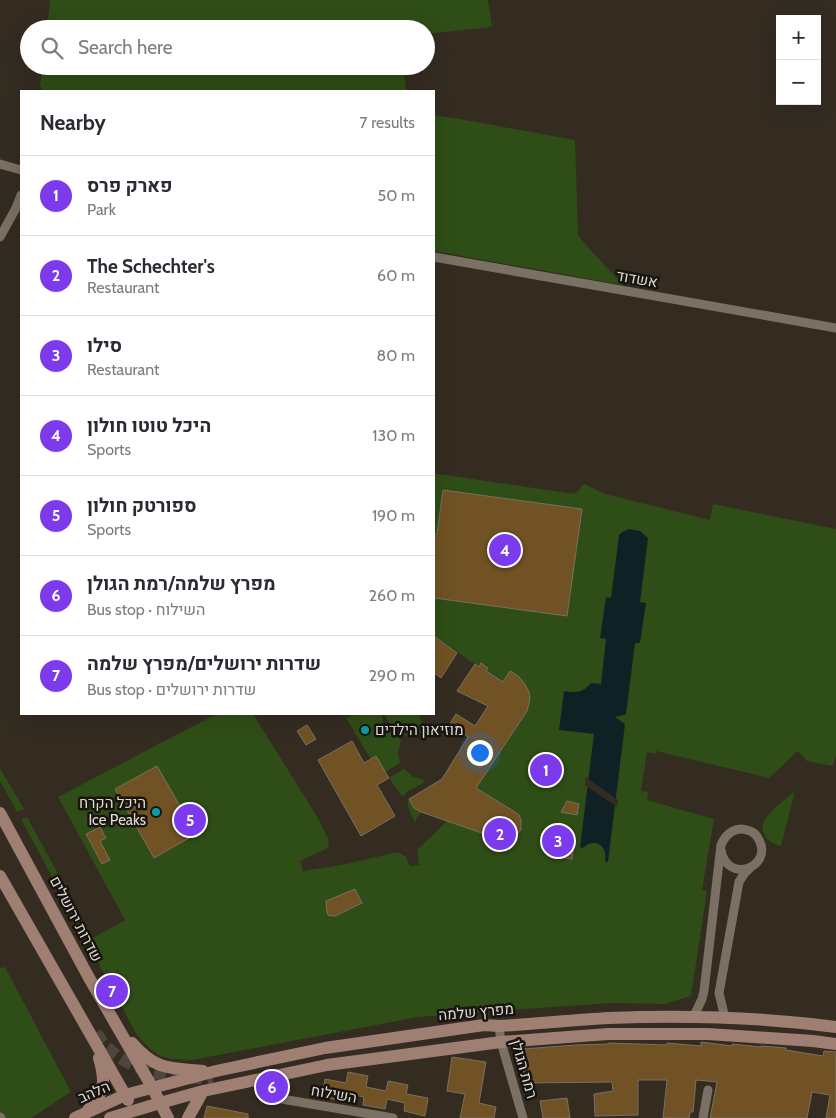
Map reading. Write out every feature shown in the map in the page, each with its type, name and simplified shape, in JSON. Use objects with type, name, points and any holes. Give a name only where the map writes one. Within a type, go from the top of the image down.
[{"type":"street","points":[[0,164],[20,170]]},
{"type":"street","points":[[0,237],[20,198]]},
{"type":"street","name":"אשדוד","points":[[435,257],[836,328]]},
{"type":"street","name":"שדרות ירושלים","points":[[0,813],[168,1118]]},
{"type":"street","points":[[693,1018],[704,991],[723,840],[730,832],[745,829],[754,833],[760,841],[762,854],[739,882],[719,992],[725,1018]]},
{"type":"street","points":[[721,850],[724,861],[733,868],[745,870],[750,868]]},
{"type":"street","points":[[0,875],[136,1114],[160,1103],[203,1091],[328,1066],[501,1042],[608,1034],[708,1034],[836,1044]]},
{"type":"street","points":[[0,875],[40,932],[96,1033]]},
{"type":"street","name":"מפרץ שלמה","points":[[125,1095],[152,1087],[214,1075],[325,1048],[484,1025],[499,1026],[608,1018],[725,1018],[836,1026]]},
{"type":"street","points":[[113,1021],[140,1052],[151,1061],[171,1069],[214,1075],[341,1053],[404,1055]]},
{"type":"street","points":[[80,1116],[96,1102],[103,1088],[102,1067],[98,1053],[84,1024]]},
{"type":"street","name":"רמת הגולן","points":[[499,1026],[501,1042],[523,1118]]},
{"type":"street","points":[[704,1118],[708,1090]]},
{"type":"street","points":[[188,1118],[203,1091]]},
{"type":"street","name":"הלהב","points":[[80,1116],[125,1095]]},
{"type":"street","name":"השילוח","points":[[270,1097],[393,1118]]},
{"type":"street","points":[[334,1118],[336,1108]]},
{"type":"street","name":"הלהב","points":[[110,1118],[136,1114]]},
{"type":"green space","points":[[50,0],[488,0],[492,27],[435,33],[435,20],[48,20]]},
{"type":"green space","points":[[42,75],[404,75],[407,90],[43,90],[40,86]]},
{"type":"green space","points":[[435,115],[575,140],[578,235],[623,285],[435,251]]},
{"type":"green space","points":[[435,474],[575,494],[584,484],[605,494],[710,520],[713,504],[836,529],[836,756],[833,766],[807,761],[798,751],[769,778],[656,751],[655,754],[647,752],[641,791],[648,792],[647,800],[714,819],[702,890],[707,891],[691,996],[665,1004],[612,1003],[418,1017],[192,1060],[167,1058],[155,1053],[137,1035],[21,819],[27,817],[93,938],[125,920],[58,797],[214,715],[254,715],[315,813],[328,838],[329,844],[328,848],[300,861],[303,871],[341,865],[398,852],[406,857],[410,866],[419,865],[417,850],[447,821],[421,812],[503,682],[486,671],[488,667],[481,663],[479,667],[435,637]]},
{"type":"green space","points":[[355,715],[382,715],[388,730],[401,740],[398,752],[400,763],[385,772],[376,756],[371,759],[346,718]]},
{"type":"green space","points":[[386,715],[419,715],[425,731],[413,736],[401,734],[388,722]]},
{"type":"green space","points":[[0,768],[24,809],[17,812],[0,781]]},
{"type":"green space","points":[[404,769],[412,776],[424,780],[423,783],[402,796],[389,778]]},
{"type":"green space","points":[[795,791],[781,846],[772,843],[765,836],[763,830],[766,818]]},
{"type":"green space","points":[[409,799],[414,808],[421,812],[415,822],[408,808]]},
{"type":"green space","points":[[5,967],[71,1092],[31,1118],[0,1118],[0,968]]},
{"type":"shaded area","points":[[629,529],[640,531],[648,538],[640,602],[646,603],[640,643],[635,643],[626,714],[615,717],[625,724],[608,862],[605,861],[605,851],[600,845],[592,843],[583,848],[580,847],[594,734],[559,730],[564,691],[579,691],[585,689],[591,683],[601,684],[606,639],[600,638],[606,597],[611,598],[619,535]]},
{"type":"pier","points":[[586,777],[618,800],[617,807],[585,785]]},
{"type":"building","points":[[443,490],[582,509],[567,616],[435,598],[435,534],[437,534]]},
{"type":"building","points":[[435,637],[457,653],[441,678],[435,674]]},
{"type":"building","points":[[481,663],[488,668],[486,671],[503,682],[510,671],[518,676],[529,692],[530,699],[527,711],[476,788],[519,815],[521,830],[514,838],[509,840],[499,839],[421,812],[414,808],[409,799],[442,779],[468,737],[449,725],[456,714],[475,726],[488,706],[457,691],[475,664],[479,667]]},
{"type":"building","points":[[307,725],[316,739],[306,745],[297,731]]},
{"type":"building","points":[[352,741],[364,763],[376,756],[389,778],[377,785],[395,816],[361,836],[318,760]]},
{"type":"building","name":"היכל הקרח Ice Peaks","points":[[157,766],[196,834],[154,858],[115,789]]},
{"type":"building","points":[[567,801],[579,804],[577,815],[561,812]]},
{"type":"building","points":[[560,823],[571,833],[572,845],[574,846],[572,859],[560,857],[550,852],[544,844],[543,839],[547,830]]},
{"type":"building","points":[[100,827],[106,838],[100,841],[110,860],[102,864],[86,834]]},
{"type":"building","points":[[355,889],[362,903],[335,916],[328,915],[326,901]]},
{"type":"building","points":[[701,1042],[732,1046],[732,1044],[786,1048],[786,1050],[823,1056],[824,1051],[836,1052],[836,1118],[826,1118],[830,1095],[812,1092],[807,1118],[710,1118],[717,1082],[696,1080],[693,1112],[690,1112],[689,1118],[663,1118],[667,1080],[638,1080],[638,1115],[595,1116],[594,1094],[613,1091],[612,1082],[524,1083],[523,1049],[608,1043],[667,1045],[667,1043],[701,1046]]},
{"type":"building","points":[[452,1057],[486,1062],[479,1103],[496,1107],[494,1118],[460,1118],[465,1094],[447,1091]]},
{"type":"building","points":[[348,1072],[368,1076],[366,1087],[386,1091],[388,1081],[408,1085],[406,1094],[428,1098],[425,1116],[404,1111],[405,1103],[387,1099],[385,1109],[363,1105],[364,1097],[345,1093],[343,1101],[322,1097],[325,1079],[346,1083]]},
{"type":"building","points":[[567,1098],[570,1118],[543,1118],[540,1101]]},
{"type":"building","points":[[207,1106],[248,1114],[248,1118],[204,1118]]},
{"type":"tunnel","points":[[96,1033],[106,1046],[119,1057],[144,1070],[185,1078],[213,1078]]},
{"type":"place","name":"היכל טוטו חולון","points":[[505,550]]},
{"type":"place","name":"מוזיאון הילדים","points":[[365,730]]},
{"type":"place","name":"פארק פרס","points":[[546,770]]},
{"type":"place","name":"היכל הקרח Ice Peaks","points":[[156,812]]},
{"type":"place","name":"ספורטק חולון","points":[[190,820]]},
{"type":"place","name":"The Schechter's","points":[[500,834]]},
{"type":"place","name":"סילו","points":[[558,841]]},
{"type":"place","name":"שדרות ירושלים/מפרץ שלמה","points":[[112,991]]},
{"type":"place","name":"מפרץ שלמה/רמת הגולן","points":[[272,1087]]}]
